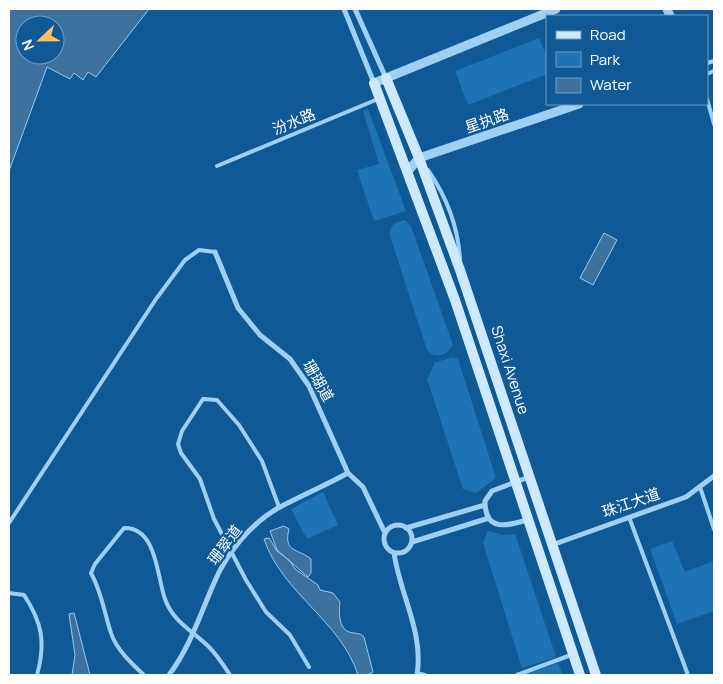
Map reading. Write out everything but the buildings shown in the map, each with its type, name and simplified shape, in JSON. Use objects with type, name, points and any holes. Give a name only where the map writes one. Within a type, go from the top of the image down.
[{"type":"main road","name":"Shaxi Avenue","points":[[386,78],[419,158],[460,270],[596,675]]},
{"type":"main road","name":"Shaxi Avenue","points":[[374,83],[455,300],[580,675]]},
{"type":"street","points":[[344,9],[374,83],[556,9]]},
{"type":"street","points":[[355,9],[386,78]]},
{"type":"street","name":"星执路","points":[[419,158],[576,105]]},
{"type":"street","points":[[408,171],[419,158]]},
{"type":"street","name":"珊瑚道","points":[[215,252],[238,308],[260,335],[290,359],[309,386],[348,472],[364,487],[385,533]]},
{"type":"street","name":"珊翠道","points":[[169,675],[182,659],[214,582],[232,552],[248,532],[279,507],[348,472]]},
{"type":"street","name":"珠江大道","points":[[552,546],[686,497],[714,476]]},
{"type":"street","points":[[527,520],[506,526],[495,524],[489,518],[485,505],[486,497],[492,491],[529,477]]},
{"type":"street","points":[[417,674],[419,655],[416,629],[396,571],[394,553],[385,545],[385,533],[394,526],[406,528],[485,505]]},
{"type":"street","points":[[394,553],[405,552],[412,542],[489,518]]},
{"type":"street","points":[[406,528],[411,534],[412,542]]},
{"type":"lane","name":"汾水路","points":[[217,166],[380,98]]},
{"type":"lane","points":[[708,103],[714,124]]},
{"type":"lane","points":[[9,523],[156,299],[185,260],[199,250],[215,252]]},
{"type":"lane","points":[[279,507],[262,462],[239,425],[217,400],[203,399],[182,431],[178,444],[181,453],[200,479],[214,519],[266,612],[290,636],[309,667]]},
{"type":"lane","points":[[700,488],[714,529]]},
{"type":"lane","points":[[629,517],[688,675]]},
{"type":"lane","points":[[144,675],[129,662],[111,635],[104,603],[91,574],[95,564],[124,528],[132,528],[142,534],[154,553],[165,600],[176,620],[209,647],[230,675]]},
{"type":"lane","points":[[9,593],[24,595],[41,625],[42,656],[37,675]]},
{"type":"lane","points":[[517,675],[573,654]]},
{"type":"lane","points":[[417,674],[425,675]]},
{"type":"green space","points":[[539,38],[546,55],[546,74],[468,105],[455,71]]},
{"type":"green space","points":[[368,109],[406,211],[374,221],[357,170],[379,164],[363,111]]},
{"type":"green space","points":[[405,220],[411,226],[453,345],[445,354],[434,355],[427,350],[390,236],[394,223]]},
{"type":"green space","points":[[451,357],[458,359],[496,478],[476,493],[463,489],[427,379],[435,363]]},
{"type":"green space","points":[[323,492],[338,525],[307,539],[291,509]]},
{"type":"green space","points":[[488,531],[503,535],[515,534],[556,657],[522,668],[483,543]]},
{"type":"green space","points":[[672,541],[685,572],[714,561],[714,611],[677,624],[650,549]]},
{"type":"green space","points":[[558,663],[563,675],[524,675]]},
{"type":"water","points":[[9,9],[149,9],[96,77],[88,72],[83,80],[74,73],[70,79],[47,67],[9,171]]},
{"type":"water","points":[[604,233],[617,240],[593,285],[580,278]]},
{"type":"water","points":[[284,526],[289,529],[288,542],[290,546],[311,559],[311,573],[308,577],[277,550],[270,531]]},
{"type":"water","points":[[269,538],[277,551],[290,561],[295,569],[318,585],[320,590],[333,593],[340,602],[341,623],[345,630],[364,637],[373,672],[367,675],[358,675],[350,656],[339,639],[284,575],[264,539]]},
{"type":"water","points":[[74,613],[90,675],[72,675],[75,655],[69,614]]}]
